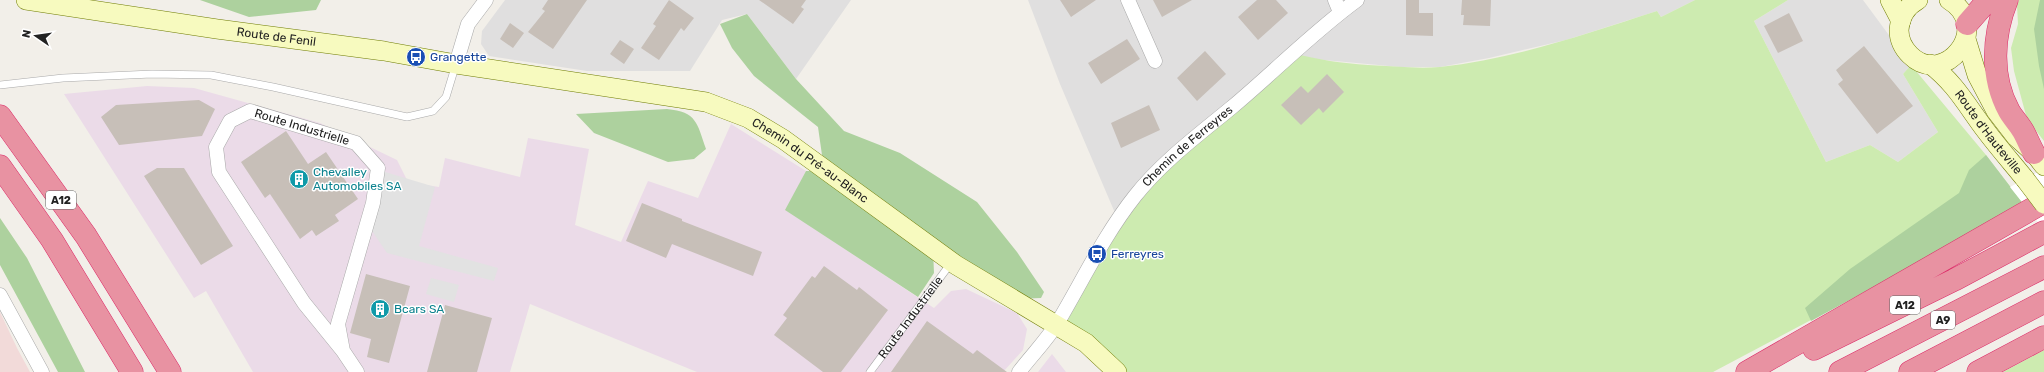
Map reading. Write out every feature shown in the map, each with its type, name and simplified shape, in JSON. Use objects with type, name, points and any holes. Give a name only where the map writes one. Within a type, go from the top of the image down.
[{"type":"highway","points":[[1966,32],[1988,0]]},
{"type":"highway","points":[[2007,0],[1997,40],[1996,58],[1998,81],[2009,111],[2023,131],[2039,159]]},
{"type":"highway","name":"A12","points":[[0,116],[61,199],[118,287],[170,372]]},
{"type":"highway","name":"A12","points":[[0,166],[52,240],[132,372]]},
{"type":"highway","points":[[1747,372],[2044,203]]},
{"type":"highway","name":"A12","points":[[1762,372],[1892,312],[2044,232]]},
{"type":"highway","name":"A9","points":[[1840,372],[2044,267]]},
{"type":"highway","name":"A12","points":[[81,286],[116,372]]},
{"type":"highway","name":"A12","points":[[118,287],[156,372]]},
{"type":"highway","name":"A9","points":[[1910,372],[2044,302]]},
{"type":"highway","points":[[1978,372],[2044,337]]},
{"type":"street","name":"Route de Fenil","points":[[27,0],[217,29],[384,51],[456,64]]},
{"type":"street","points":[[456,64],[468,24],[486,0]]},
{"type":"street","points":[[1128,0],[1155,61]]},
{"type":"street","name":"Chemin de Ferreyres","points":[[1057,324],[1104,241],[1134,197],[1147,181],[1191,140],[1231,108],[1338,6],[1357,0]]},
{"type":"street","points":[[1890,0],[1901,21]]},
{"type":"street","points":[[1901,21],[1906,10],[1918,0]]},
{"type":"street","name":"Route d'Hauteville","points":[[1949,0],[1962,11],[1977,75],[1996,111],[2016,137],[2039,159]]},
{"type":"street","name":"Route d'Hauteville","points":[[1901,21],[1900,37],[1906,51],[1919,61],[1930,64],[1944,75],[1960,93],[1985,130],[2044,203]]},
{"type":"street","points":[[1930,64],[1941,63],[1955,57],[1961,49],[1966,32]]},
{"type":"street","name":"Chemin du Pré-au-Blanc","points":[[456,64],[706,102],[748,118],[783,139],[952,262],[1057,324],[1086,343],[1117,372]]},
{"type":"street","name":"Route Industrielle","points":[[344,351],[338,324],[373,203],[378,168],[356,143],[250,111],[230,121],[216,147],[219,172],[304,302],[344,351],[357,372]]},
{"type":"street","points":[[0,295],[42,372]]},
{"type":"street","points":[[1019,372],[1057,324]]},
{"type":"lane","points":[[0,85],[63,78],[152,74],[211,75],[273,87],[407,117],[434,111],[446,97],[456,64]]},
{"type":"lane","name":"Route Industrielle","points":[[870,372],[952,262]]},
{"type":"shaded area","points":[[505,0],[851,0],[796,79],[747,14],[722,20],[690,71],[587,71],[489,56],[481,44],[482,31]]},
{"type":"shaded area","points":[[1028,0],[1695,0],[1661,17],[1657,11],[1566,40],[1489,58],[1440,67],[1400,67],[1313,59],[1118,220],[1060,84]]},
{"type":"shaded area","points":[[1788,0],[1863,0],[1911,65],[1903,74],[1938,132],[1898,162],[1870,145],[1826,162],[1754,21]]},
{"type":"shaded area","points":[[147,86],[194,88],[320,123],[397,160],[408,182],[439,187],[445,158],[520,177],[528,138],[589,149],[575,225],[621,242],[648,181],[698,198],[731,124],[806,171],[786,210],[934,308],[951,291],[966,289],[1017,313],[1027,329],[1023,350],[1003,372],[697,372],[530,304],[510,372],[253,372],[206,291],[194,298],[64,94]]},
{"type":"shaded area","points":[[382,171],[435,187],[419,246],[498,268],[494,281],[387,253],[368,225]]},
{"type":"shaded area","points":[[431,278],[459,285],[454,302],[426,294]]},
{"type":"shaded area","points":[[0,312],[17,348],[30,372],[0,372]]},
{"type":"shaded area","points":[[1052,354],[1066,372],[1038,372]]},
{"type":"green space","points":[[200,0],[321,0],[316,10],[249,17]]},
{"type":"green space","points":[[1695,0],[1788,0],[1754,21],[1826,162],[1870,145],[1898,162],[1938,132],[1903,74],[1911,65],[1986,155],[2022,202],[1890,278],[1713,372],[1117,372],[1057,324],[1134,197],[1293,53],[1321,59],[1358,64],[1413,68],[1440,67],[1495,58],[1550,45],[1657,11],[1661,17]]},
{"type":"green space","points":[[2019,0],[2044,0],[2044,141],[2027,119],[2014,71],[2011,48],[2018,24],[2017,5]]},
{"type":"green space","points":[[2040,0],[2044,0],[2044,89],[2034,29]]},
{"type":"green space","points":[[747,14],[796,79],[844,131],[900,153],[977,202],[1017,252],[1044,292],[1041,298],[1015,299],[933,249],[934,273],[918,297],[785,210],[806,171],[827,171],[852,189],[822,155],[818,127],[754,76],[732,48],[720,24]]},
{"type":"green space","points":[[667,109],[690,116],[698,126],[706,149],[694,159],[668,162],[594,133],[576,114]]},
{"type":"green space","points":[[1986,155],[2022,202],[1890,278],[1811,321],[1805,308],[1850,269],[1959,193],[1969,170]]},
{"type":"green space","points":[[0,218],[27,258],[85,372],[58,372],[0,265]]},
{"type":"green space","points":[[2044,350],[2044,372],[2003,372]]},
{"type":"pier","points":[[2044,169],[2044,230],[2010,187]]},
{"type":"building","points":[[548,0],[587,0],[553,49],[528,32],[545,11],[542,9]]},
{"type":"building","points":[[669,0],[694,18],[684,31],[681,28],[659,60],[641,48],[656,26],[653,24]]},
{"type":"building","points":[[759,0],[806,0],[801,7],[804,9],[793,24]]},
{"type":"building","points":[[1060,0],[1096,0],[1071,17]]},
{"type":"building","points":[[1153,0],[1192,0],[1162,17]]},
{"type":"building","points":[[1257,0],[1276,0],[1288,13],[1258,40],[1238,17]]},
{"type":"building","points":[[1406,0],[1419,0],[1419,13],[1433,13],[1433,36],[1406,35]]},
{"type":"building","points":[[1462,0],[1491,0],[1490,26],[1463,25],[1464,15],[1461,15]]},
{"type":"building","points":[[1789,13],[1803,41],[1778,53],[1764,26]]},
{"type":"building","points":[[510,23],[524,33],[513,48],[500,39]]},
{"type":"building","points":[[1127,39],[1140,59],[1101,84],[1088,63]]},
{"type":"building","points":[[620,40],[634,49],[624,64],[610,54]]},
{"type":"building","points":[[1864,46],[1913,106],[1877,134],[1838,84],[1843,80],[1836,70]]},
{"type":"building","points":[[1205,51],[1226,74],[1197,101],[1177,78]]},
{"type":"building","points":[[1327,74],[1344,92],[1323,113],[1319,108],[1301,125],[1281,105],[1301,86],[1308,93]]},
{"type":"building","points":[[199,100],[215,109],[202,136],[119,145],[101,117],[116,105]]},
{"type":"building","points":[[1149,105],[1160,130],[1121,148],[1111,123]]},
{"type":"building","name":"Chevalley Automobiles SA","points":[[286,131],[308,164],[326,152],[358,199],[335,215],[339,221],[316,236],[312,230],[300,239],[270,194],[265,198],[241,162]]},
{"type":"building","points":[[157,168],[184,168],[233,246],[201,265],[144,176]]},
{"type":"building","points":[[642,203],[682,219],[682,221],[762,252],[753,276],[672,244],[666,258],[626,241]]},
{"type":"building","points":[[824,266],[857,290],[859,287],[888,310],[841,372],[823,372],[774,335],[787,318],[783,315],[812,276],[815,278]]},
{"type":"building","name":"Bcars SA","points":[[366,274],[410,286],[389,363],[367,357],[371,339],[350,333]]},
{"type":"building","points":[[445,305],[492,318],[477,372],[427,372]]},
{"type":"building","points":[[927,321],[973,354],[977,350],[1007,372],[891,372]]},
{"type":"place","name":"Grangette","points":[[416,57]]},
{"type":"place","name":"Chevalley Automobiles SA","points":[[299,179]]},
{"type":"place","name":"Ferreyres","points":[[1097,254]]},
{"type":"place","name":"Bcars SA","points":[[380,309]]}]
